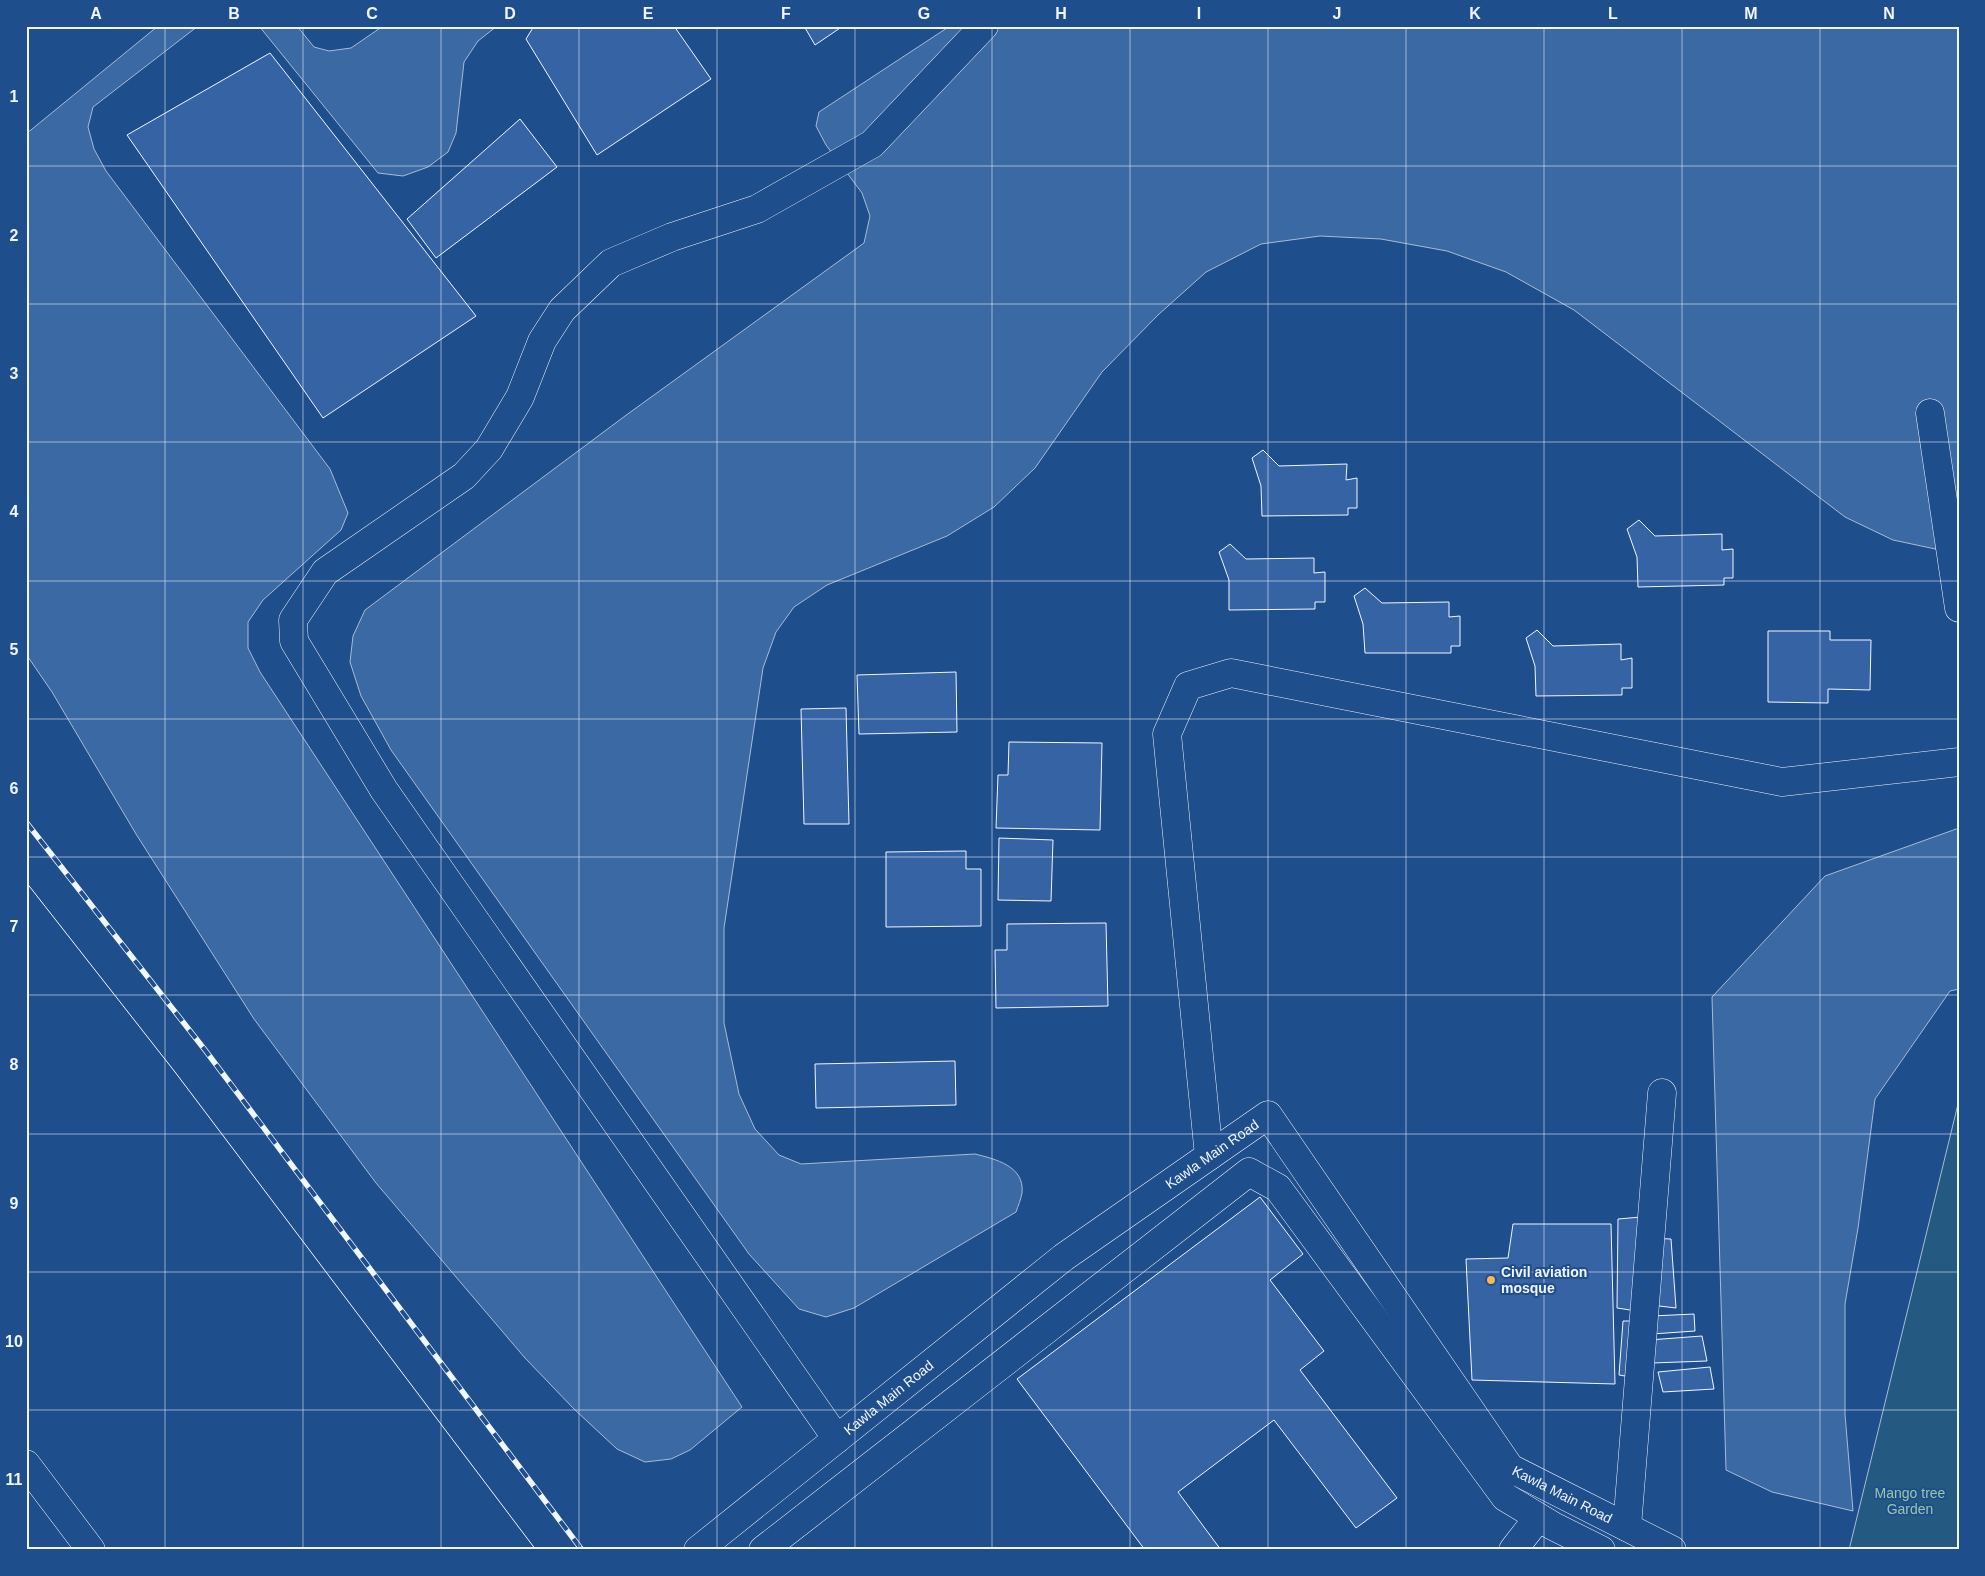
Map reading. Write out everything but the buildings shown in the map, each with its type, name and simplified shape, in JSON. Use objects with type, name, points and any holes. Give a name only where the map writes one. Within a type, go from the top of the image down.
[{"type":"street","points":[[836,1439],[384,790],[294,641],[293,620],[325,572],[464,476],[489,449],[520,397],[542,341],[562,310],[611,263],[672,237],[757,209],[872,144],[984,26]]},
{"type":"street","points":[[1930,413],[1959,608]]},
{"type":"street","points":[[1209,1156],[1167,734],[1188,686],[1231,673],[1782,782],[1959,762]]},
{"type":"street","points":[[1627,1527],[1662,1093]]},
{"type":"street","name":"Kawla Main Road","points":[[698,1550],[1064,1257],[1268,1115],[1510,1468],[1672,1550]]},
{"type":"street","name":"Kawla Main Road","points":[[763,1550],[1249,1172],[1278,1188],[1505,1497],[1546,1522],[1601,1550]]},
{"type":"street","points":[[26,1464],[91,1550]]},
{"type":"street","points":[[1513,1550],[1546,1522],[1569,1550]]},
{"type":"green space","name":"Mango tree Garden","points":[[1959,1100],[1959,1550],[1849,1550]]},
{"type":"shaded area","points":[[158,26],[198,26],[93,107],[88,127],[94,149],[106,171],[330,469],[348,513],[341,530],[263,600],[248,622],[248,648],[260,672],[742,1407],[690,1450],[671,1459],[645,1462],[617,1449],[574,1409],[525,1358],[376,1183],[254,1019],[136,834],[52,692],[26,654],[26,134]]},
{"type":"shaded area","points":[[259,26],[297,26],[314,47],[329,51],[351,48],[383,26],[497,26],[478,41],[464,62],[456,133],[448,152],[428,167],[403,176],[378,173]]},
{"type":"shaded area","points":[[950,26],[1959,26],[1959,554],[1893,540],[1845,517],[1574,310],[1506,272],[1447,251],[1381,239],[1320,236],[1261,244],[1206,272],[1158,315],[1102,372],[1035,468],[994,507],[947,536],[827,585],[794,607],[776,632],[763,668],[724,928],[724,1023],[739,1094],[755,1129],[779,1155],[801,1164],[975,1154],[1007,1165],[1019,1176],[1022,1184],[1022,1193],[1016,1212],[854,1308],[826,1317],[799,1309],[749,1254],[391,750],[361,696],[350,662],[353,636],[365,610],[625,416],[864,243],[870,216],[862,193],[826,145],[816,126],[819,112]]},
{"type":"shaded area","points":[[1959,828],[1959,989],[1950,991],[1875,1099],[1858,1228],[1845,1304],[1845,1414],[1853,1511],[1772,1492],[1726,1470],[1712,997],[1825,876]]},
{"type":"tram line","points":[[26,882],[175,1072],[536,1550]]},
{"type":"railway","points":[[26,822],[205,1050],[582,1550]]},
{"type":"place","name":"Civil aviation mosque","points":[[1491,1280]]}]
